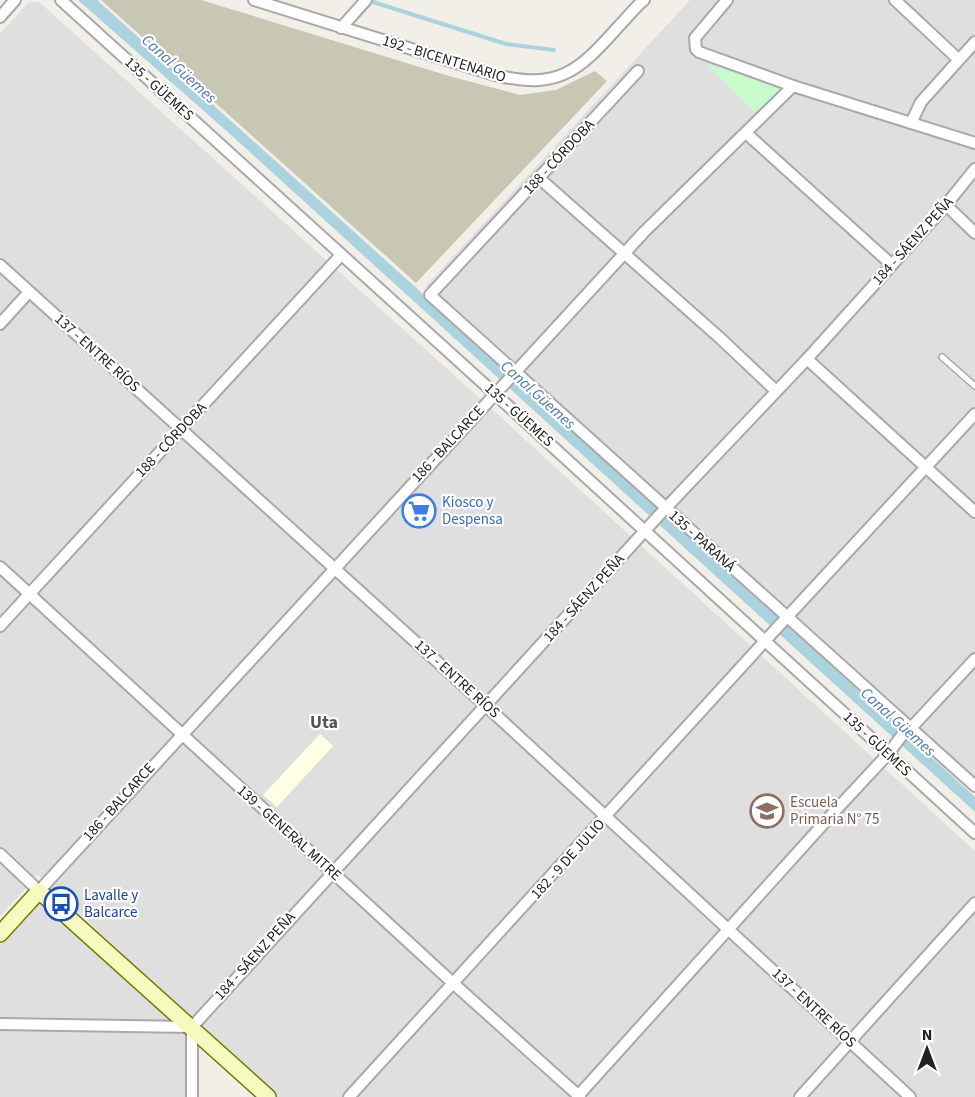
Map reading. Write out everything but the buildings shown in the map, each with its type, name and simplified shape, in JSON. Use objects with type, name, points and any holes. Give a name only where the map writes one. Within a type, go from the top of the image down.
[{"type":"street","points":[[0,17],[15,0]]},
{"type":"street","name":"135 - GÜEMES","points":[[60,0],[341,255],[648,528],[766,639],[891,751],[975,833]]},
{"type":"street","name":"192 - BICENTENARIO","points":[[254,0],[495,75],[528,81],[542,81],[570,73],[592,56],[644,0]]},
{"type":"street","points":[[341,28],[366,0]]},
{"type":"street","points":[[727,0],[698,33],[695,44],[699,52],[793,86],[975,143]]},
{"type":"street","points":[[895,0],[958,59]]},
{"type":"street","points":[[911,123],[921,102],[975,42]]},
{"type":"street","name":"188 - CÓRDOBA","points":[[429,295],[638,70]]},
{"type":"street","name":"186 - BALCARCE","points":[[39,891],[334,567],[644,232],[793,86]]},
{"type":"street","points":[[746,133],[891,264]]},
{"type":"street","name":"184 - SÁENZ PEÑA","points":[[192,1027],[664,510],[807,359],[946,206],[975,169]]},
{"type":"street","points":[[539,178],[720,338],[776,392]]},
{"type":"street","points":[[946,206],[975,233]]},
{"type":"street","name":"188 - CÓRDOBA","points":[[0,626],[341,255]]},
{"type":"street","name":"137 - ENTRE RÍOS","points":[[0,265],[486,705],[910,1097]]},
{"type":"street","points":[[0,324],[29,292]]},
{"type":"street","name":"135 - PARANÁ","points":[[429,295],[664,510],[908,729],[975,786]]},
{"type":"street","points":[[807,359],[975,512]]},
{"type":"street","name":"182 - 9 DE JULIO","points":[[350,1097],[766,639],[975,414]]},
{"type":"street","name":"139 - GENERAL MITRE","points":[[0,567],[578,1096]]},
{"type":"street","points":[[578,1096],[891,751],[908,729],[975,659]]},
{"type":"street","points":[[0,854],[268,1097]]},
{"type":"street","points":[[0,934],[39,891]]},
{"type":"street","points":[[800,1097],[975,903]]},
{"type":"street","points":[[0,1024],[192,1027]]},
{"type":"street","points":[[192,1027],[192,1097]]},
{"type":"lane","points":[[942,357],[975,386]]},
{"type":"shaded area","points":[[101,0],[201,0],[449,76],[520,95],[556,90],[595,71],[607,81],[416,283]]},
{"type":"shaded area","points":[[690,0],[975,0],[975,781],[527,373],[425,287]]},
{"type":"shaded area","points":[[29,2],[39,2],[495,412],[975,851],[975,1097],[277,1097],[38,875],[0,916],[0,34]]},
{"type":"shaded area","points":[[320,734],[333,746],[277,807],[263,795]]},
{"type":"shaded area","points":[[38,903],[187,1035],[187,1097],[0,1097],[0,945]]},
{"type":"green space","points":[[706,64],[784,87],[756,113]]},
{"type":"water","name":"Canal Güemes","points":[[78,0],[97,0],[535,395],[975,797],[975,812],[230,134]]},
{"type":"waterway","points":[[373,2],[506,44],[554,50]]},
{"type":"place","name":"Kiosco y Despensa","points":[[419,511]]},
{"type":"place","name":"Escuela Primaria N° 75","points":[[767,811]]},
{"type":"place","name":"Lavalle y Balcarce","points":[[61,904]]},
{"type":"district","name":"Uta","points":[[324,722]]}]
